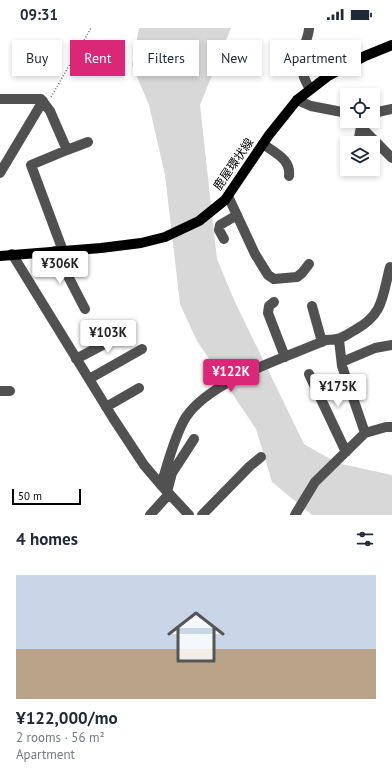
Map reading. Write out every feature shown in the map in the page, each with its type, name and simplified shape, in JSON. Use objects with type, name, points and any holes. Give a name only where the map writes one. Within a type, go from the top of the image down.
[{"type":"main road","name":"鹿屋環状線","points":[[0,256],[101,248],[141,243],[165,237],[199,221],[225,200],[263,144],[297,100],[328,76],[365,56],[392,45]]},
{"type":"street","points":[[309,28],[302,57],[301,69],[303,78],[310,89]]},
{"type":"street","points":[[0,99],[41,99],[50,111],[67,150]]},
{"type":"street","points":[[297,100],[311,106],[340,112]]},
{"type":"street","points":[[0,173],[42,101]]},
{"type":"street","points":[[380,112],[392,109]]},
{"type":"street","points":[[365,128],[392,158]]},
{"type":"street","points":[[85,309],[59,251],[31,165],[88,142]]},
{"type":"street","points":[[263,144],[287,162],[289,172],[288,176]]},
{"type":"street","points":[[0,153],[12,153]]},
{"type":"street","points":[[228,196],[256,254],[268,275],[274,279],[297,277],[309,264]]},
{"type":"street","points":[[224,239],[220,230],[220,225],[237,215]]},
{"type":"street","points":[[12,254],[106,407],[144,465],[189,515]]},
{"type":"street","points":[[166,490],[176,439],[186,417],[200,401],[222,386],[239,377],[326,340],[339,340],[366,324],[379,308],[391,265]]},
{"type":"street","points":[[274,302],[269,306],[268,313],[285,357]]},
{"type":"street","points":[[312,306],[322,342]]},
{"type":"street","points":[[76,359],[129,330]]},
{"type":"street","points":[[339,340],[342,362],[365,433]]},
{"type":"street","points":[[342,362],[375,348],[392,345]]},
{"type":"street","points":[[89,379],[142,349]]},
{"type":"street","points":[[309,374],[346,452]]},
{"type":"street","points":[[106,407],[140,388]]},
{"type":"street","points":[[295,515],[315,482],[365,433],[386,427],[392,427]]},
{"type":"street","points":[[150,515],[166,490],[172,473],[194,439]]},
{"type":"street","points":[[202,515],[250,466],[261,457]]},
{"type":"shaded area","points":[[139,28],[231,28],[226,40],[207,40],[207,76],[212,76],[200,105],[217,259],[235,302],[304,444],[337,463],[392,475],[392,515],[312,515],[272,482],[256,429],[197,341],[180,304],[165,175],[149,105],[137,76],[199,76],[199,40],[137,40]]}]
